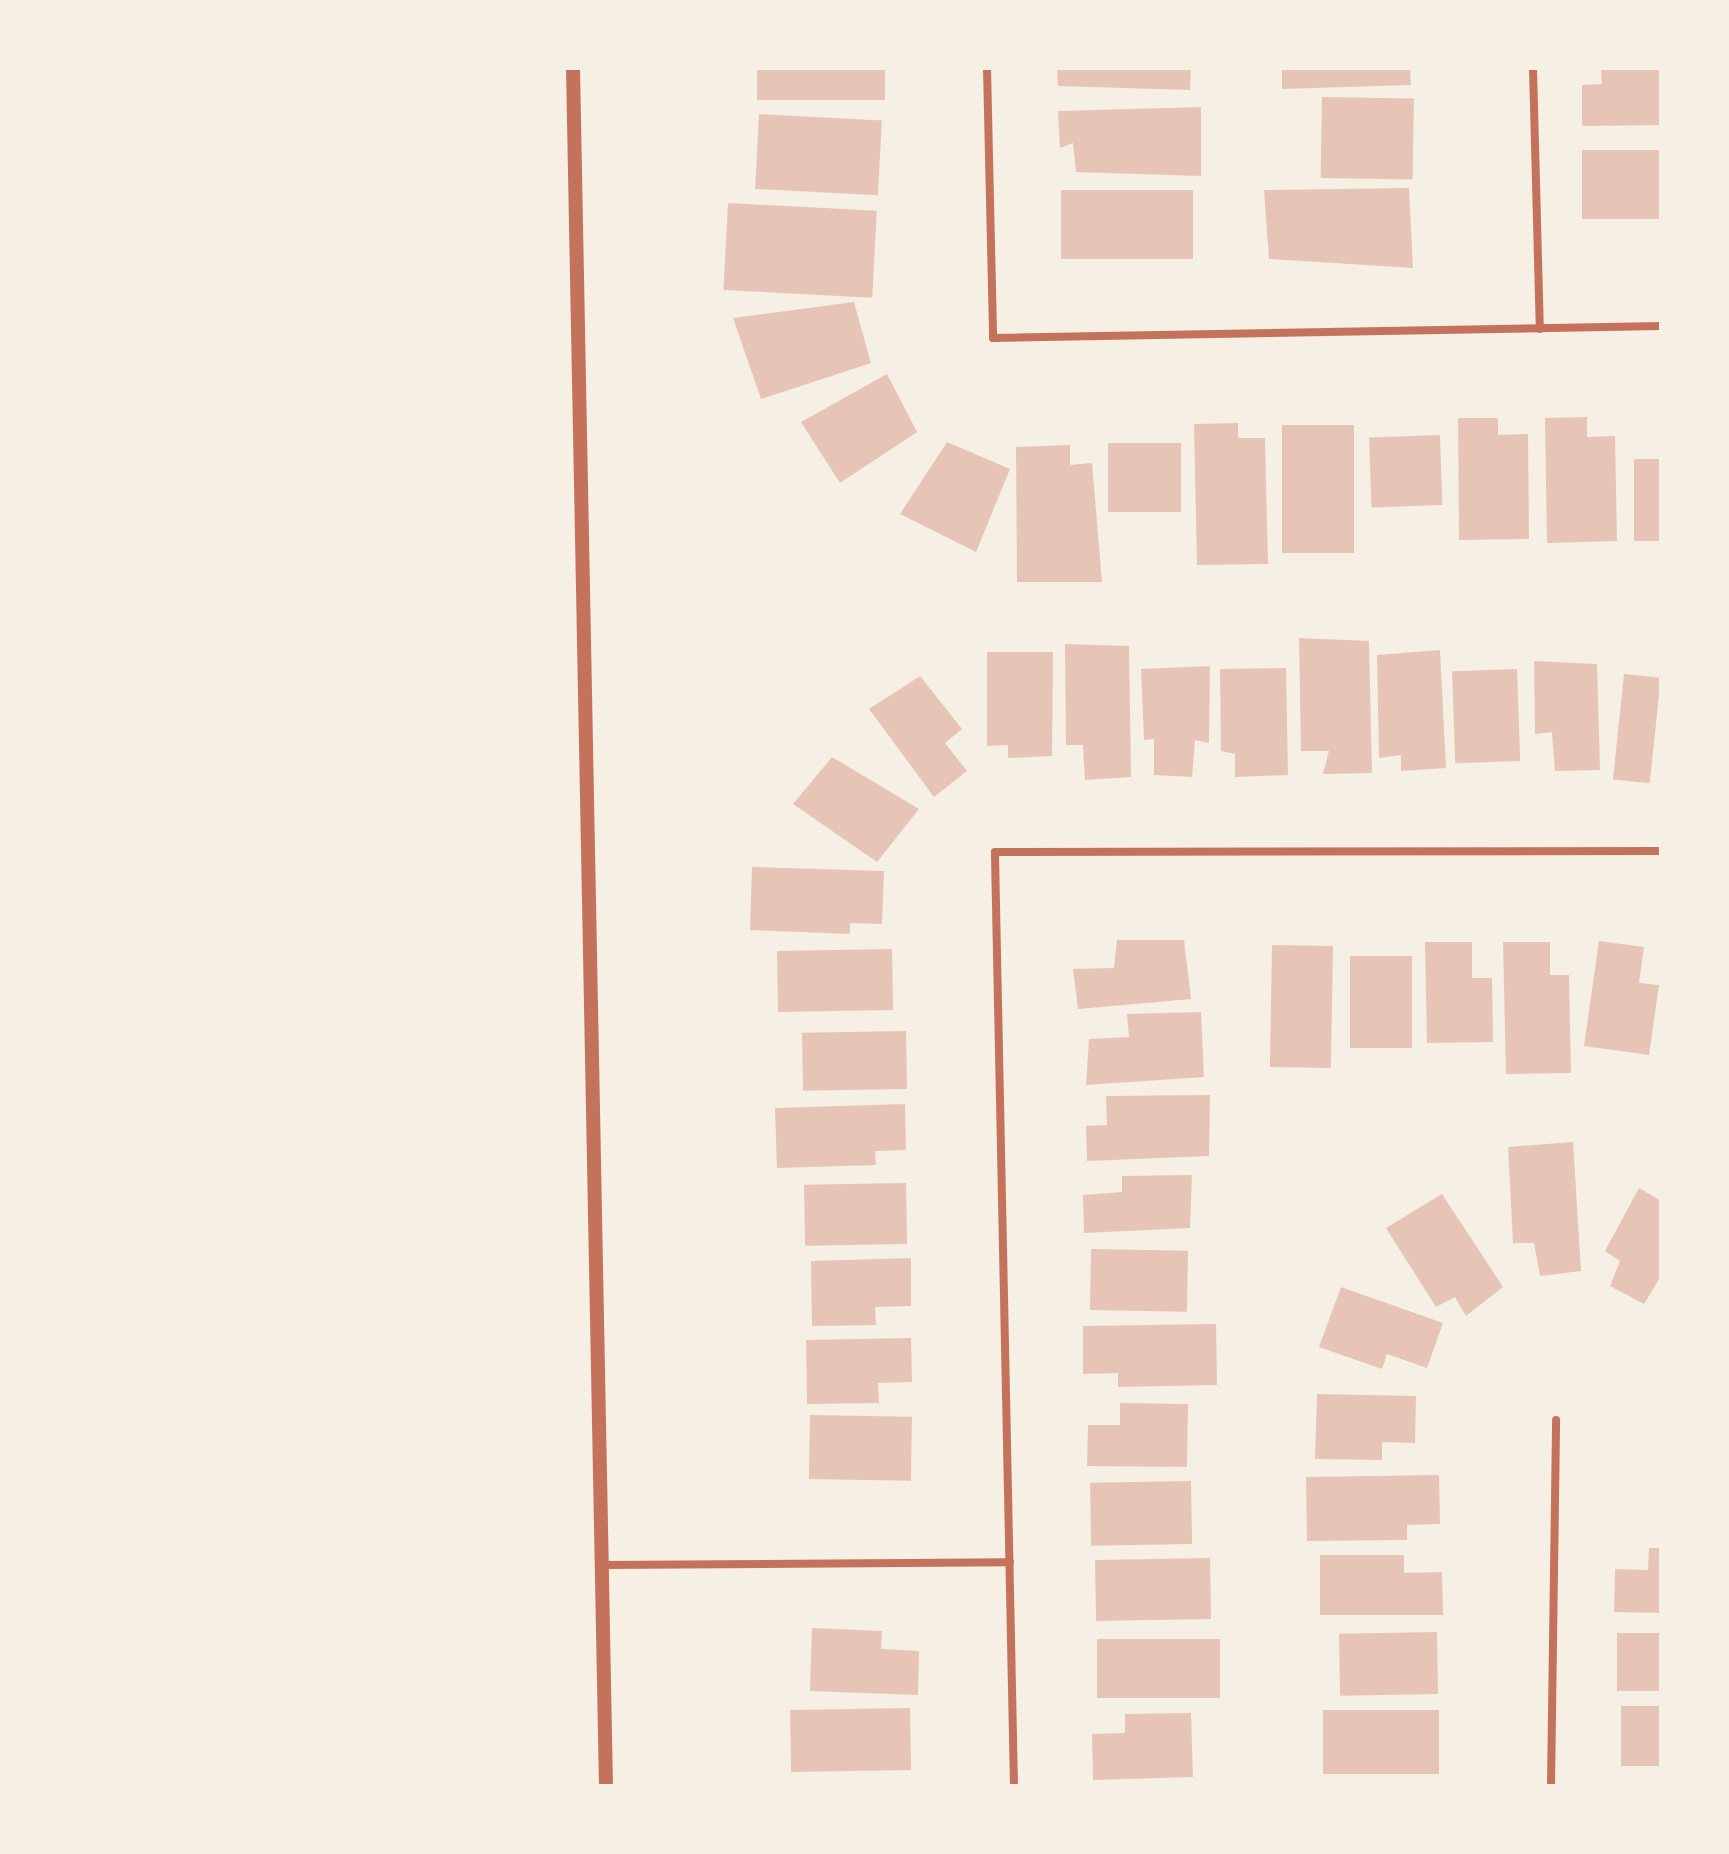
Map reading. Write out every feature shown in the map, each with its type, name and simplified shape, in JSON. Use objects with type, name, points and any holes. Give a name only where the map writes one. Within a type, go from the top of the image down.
[{"type":"street","points":[[573,68],[606,1786]]},
{"type":"street","points":[[987,68],[993,338],[1661,326]]},
{"type":"street","points":[[1533,68],[1540,329]]},
{"type":"street","points":[[1014,1786],[995,852],[1661,851]]},
{"type":"street","points":[[1551,1786],[1556,1420]]},
{"type":"street","points":[[603,1565],[1010,1562]]},
{"type":"building","points":[[757,68],[885,68],[885,100],[757,100]]},
{"type":"building","points":[[1057,68],[1191,68],[1190,90],[1058,86]]},
{"type":"building","points":[[1282,68],[1410,68],[1411,85],[1282,89]]},
{"type":"building","points":[[1601,68],[1661,68],[1661,125],[1582,126],[1582,85],[1602,84]]},
{"type":"building","points":[[1322,97],[1414,99],[1413,180],[1321,178]]},
{"type":"building","points":[[1201,107],[1201,176],[1076,172],[1073,143],[1060,148],[1058,111]]},
{"type":"building","points":[[759,114],[882,120],[878,195],[755,189]]},
{"type":"building","points":[[1582,150],[1661,150],[1661,219],[1582,219]]},
{"type":"building","points":[[1409,188],[1413,268],[1269,259],[1264,190]]},
{"type":"building","points":[[1061,190],[1193,190],[1193,259],[1061,259]]},
{"type":"building","points":[[728,203],[877,211],[872,298],[723,290]]},
{"type":"building","points":[[854,302],[871,363],[761,399],[733,318]]},
{"type":"building","points":[[887,374],[917,432],[840,483],[801,422]]},
{"type":"building","points":[[1587,417],[1587,437],[1615,436],[1617,541],[1547,543],[1545,418]]},
{"type":"building","points":[[1458,418],[1498,418],[1498,435],[1528,434],[1529,539],[1459,540]]},
{"type":"building","points":[[1238,423],[1238,438],[1265,438],[1268,564],[1197,565],[1194,424]]},
{"type":"building","points":[[1282,425],[1354,425],[1354,553],[1282,553]]},
{"type":"building","points":[[1440,435],[1442,505],[1371,507],[1369,437]]},
{"type":"building","points":[[947,442],[1010,469],[976,552],[900,514]]},
{"type":"building","points":[[1108,443],[1181,443],[1181,512],[1108,512]]},
{"type":"building","points":[[1070,445],[1070,465],[1092,463],[1102,582],[1017,582],[1016,447]]},
{"type":"building","points":[[1634,459],[1661,459],[1661,541],[1634,541]]},
{"type":"building","points":[[1299,638],[1369,641],[1372,773],[1323,774],[1329,751],[1301,751]]},
{"type":"building","points":[[1065,644],[1129,646],[1131,777],[1085,780],[1083,745],[1066,745]]},
{"type":"building","points":[[1440,650],[1446,768],[1401,771],[1401,755],[1379,758],[1377,655]]},
{"type":"building","points":[[987,652],[1053,652],[1052,756],[1008,758],[1008,745],[987,746]]},
{"type":"building","points":[[1534,661],[1597,664],[1600,770],[1555,771],[1552,732],[1535,734]]},
{"type":"building","points":[[1210,666],[1209,743],[1195,740],[1192,777],[1154,775],[1154,739],[1144,740],[1141,669]]},
{"type":"building","points":[[1286,668],[1288,775],[1235,777],[1235,754],[1221,751],[1220,669]]},
{"type":"building","points":[[1517,669],[1520,761],[1455,763],[1452,671]]},
{"type":"building","points":[[1624,674],[1661,678],[1650,783],[1613,779]]},
{"type":"building","points":[[920,676],[962,729],[945,743],[967,771],[934,797],[869,709]]},
{"type":"building","points":[[832,757],[919,809],[877,862],[793,804]]},
{"type":"building","points":[[752,867],[884,871],[882,924],[850,923],[850,934],[750,930]]},
{"type":"building","points":[[1117,940],[1184,940],[1191,999],[1078,1009],[1073,969],[1114,968]]},
{"type":"building","points":[[1599,941],[1644,947],[1639,983],[1659,985],[1649,1055],[1584,1046]]},
{"type":"building","points":[[1425,942],[1472,942],[1472,978],[1492,978],[1493,1042],[1427,1043]]},
{"type":"building","points":[[1503,942],[1550,942],[1550,975],[1569,975],[1571,1073],[1506,1074]]},
{"type":"building","points":[[1272,945],[1333,946],[1331,1068],[1270,1067]]},
{"type":"building","points":[[892,949],[893,1010],[778,1012],[777,951]]},
{"type":"building","points":[[1350,956],[1412,956],[1412,1048],[1350,1048]]},
{"type":"building","points":[[1201,1012],[1204,1077],[1086,1085],[1089,1039],[1129,1037],[1127,1014]]},
{"type":"building","points":[[906,1031],[907,1089],[803,1091],[802,1033]]},
{"type":"building","points":[[1210,1095],[1209,1156],[1087,1161],[1086,1126],[1107,1125],[1106,1096]]},
{"type":"building","points":[[905,1104],[906,1150],[875,1151],[876,1165],[777,1168],[775,1108]]},
{"type":"building","points":[[1573,1142],[1581,1271],[1540,1276],[1534,1243],[1513,1243],[1508,1147]]},
{"type":"building","points":[[1192,1175],[1190,1228],[1084,1233],[1083,1195],[1122,1192],[1122,1176]]},
{"type":"building","points":[[906,1183],[907,1244],[805,1246],[804,1185]]},
{"type":"building","points":[[1639,1188],[1661,1201],[1661,1276],[1644,1304],[1610,1286],[1620,1261],[1605,1251]]},
{"type":"building","points":[[1442,1194],[1503,1287],[1466,1316],[1455,1297],[1436,1307],[1386,1228]]},
{"type":"building","points":[[1091,1249],[1188,1251],[1187,1312],[1090,1310]]},
{"type":"building","points":[[911,1258],[911,1306],[875,1307],[876,1325],[812,1326],[811,1261]]},
{"type":"building","points":[[1341,1287],[1443,1323],[1427,1368],[1387,1354],[1382,1369],[1319,1347]]},
{"type":"building","points":[[1216,1324],[1217,1385],[1118,1387],[1118,1373],[1083,1374],[1083,1326]]},
{"type":"building","points":[[911,1338],[912,1382],[878,1383],[879,1403],[807,1404],[806,1340]]},
{"type":"building","points":[[1317,1394],[1416,1396],[1415,1443],[1382,1442],[1382,1460],[1315,1459]]},
{"type":"building","points":[[1120,1403],[1188,1404],[1187,1467],[1087,1466],[1088,1425],[1120,1425]]},
{"type":"building","points":[[810,1415],[912,1417],[911,1481],[809,1479]]},
{"type":"building","points":[[1439,1475],[1440,1524],[1407,1525],[1407,1540],[1307,1541],[1306,1477]]},
{"type":"building","points":[[1191,1481],[1192,1544],[1091,1546],[1090,1483]]},
{"type":"building","points":[[1649,1548],[1661,1548],[1661,1613],[1614,1612],[1615,1569],[1648,1570]]},
{"type":"building","points":[[1320,1555],[1404,1555],[1404,1573],[1442,1572],[1443,1615],[1320,1615]]},
{"type":"building","points":[[1210,1558],[1211,1619],[1096,1621],[1095,1560]]},
{"type":"building","points":[[812,1628],[882,1631],[881,1649],[919,1651],[918,1695],[810,1691]]},
{"type":"building","points":[[1437,1632],[1438,1694],[1340,1696],[1339,1634]]},
{"type":"building","points":[[1617,1633],[1661,1633],[1661,1691],[1617,1691]]},
{"type":"building","points":[[1097,1639],[1220,1639],[1220,1698],[1097,1698]]},
{"type":"building","points":[[1621,1706],[1661,1706],[1661,1766],[1621,1766]]},
{"type":"building","points":[[910,1708],[911,1770],[791,1772],[790,1710]]},
{"type":"building","points":[[1323,1710],[1439,1710],[1439,1774],[1323,1774]]},
{"type":"building","points":[[1191,1713],[1193,1777],[1093,1780],[1092,1734],[1125,1733],[1125,1714]]}]
